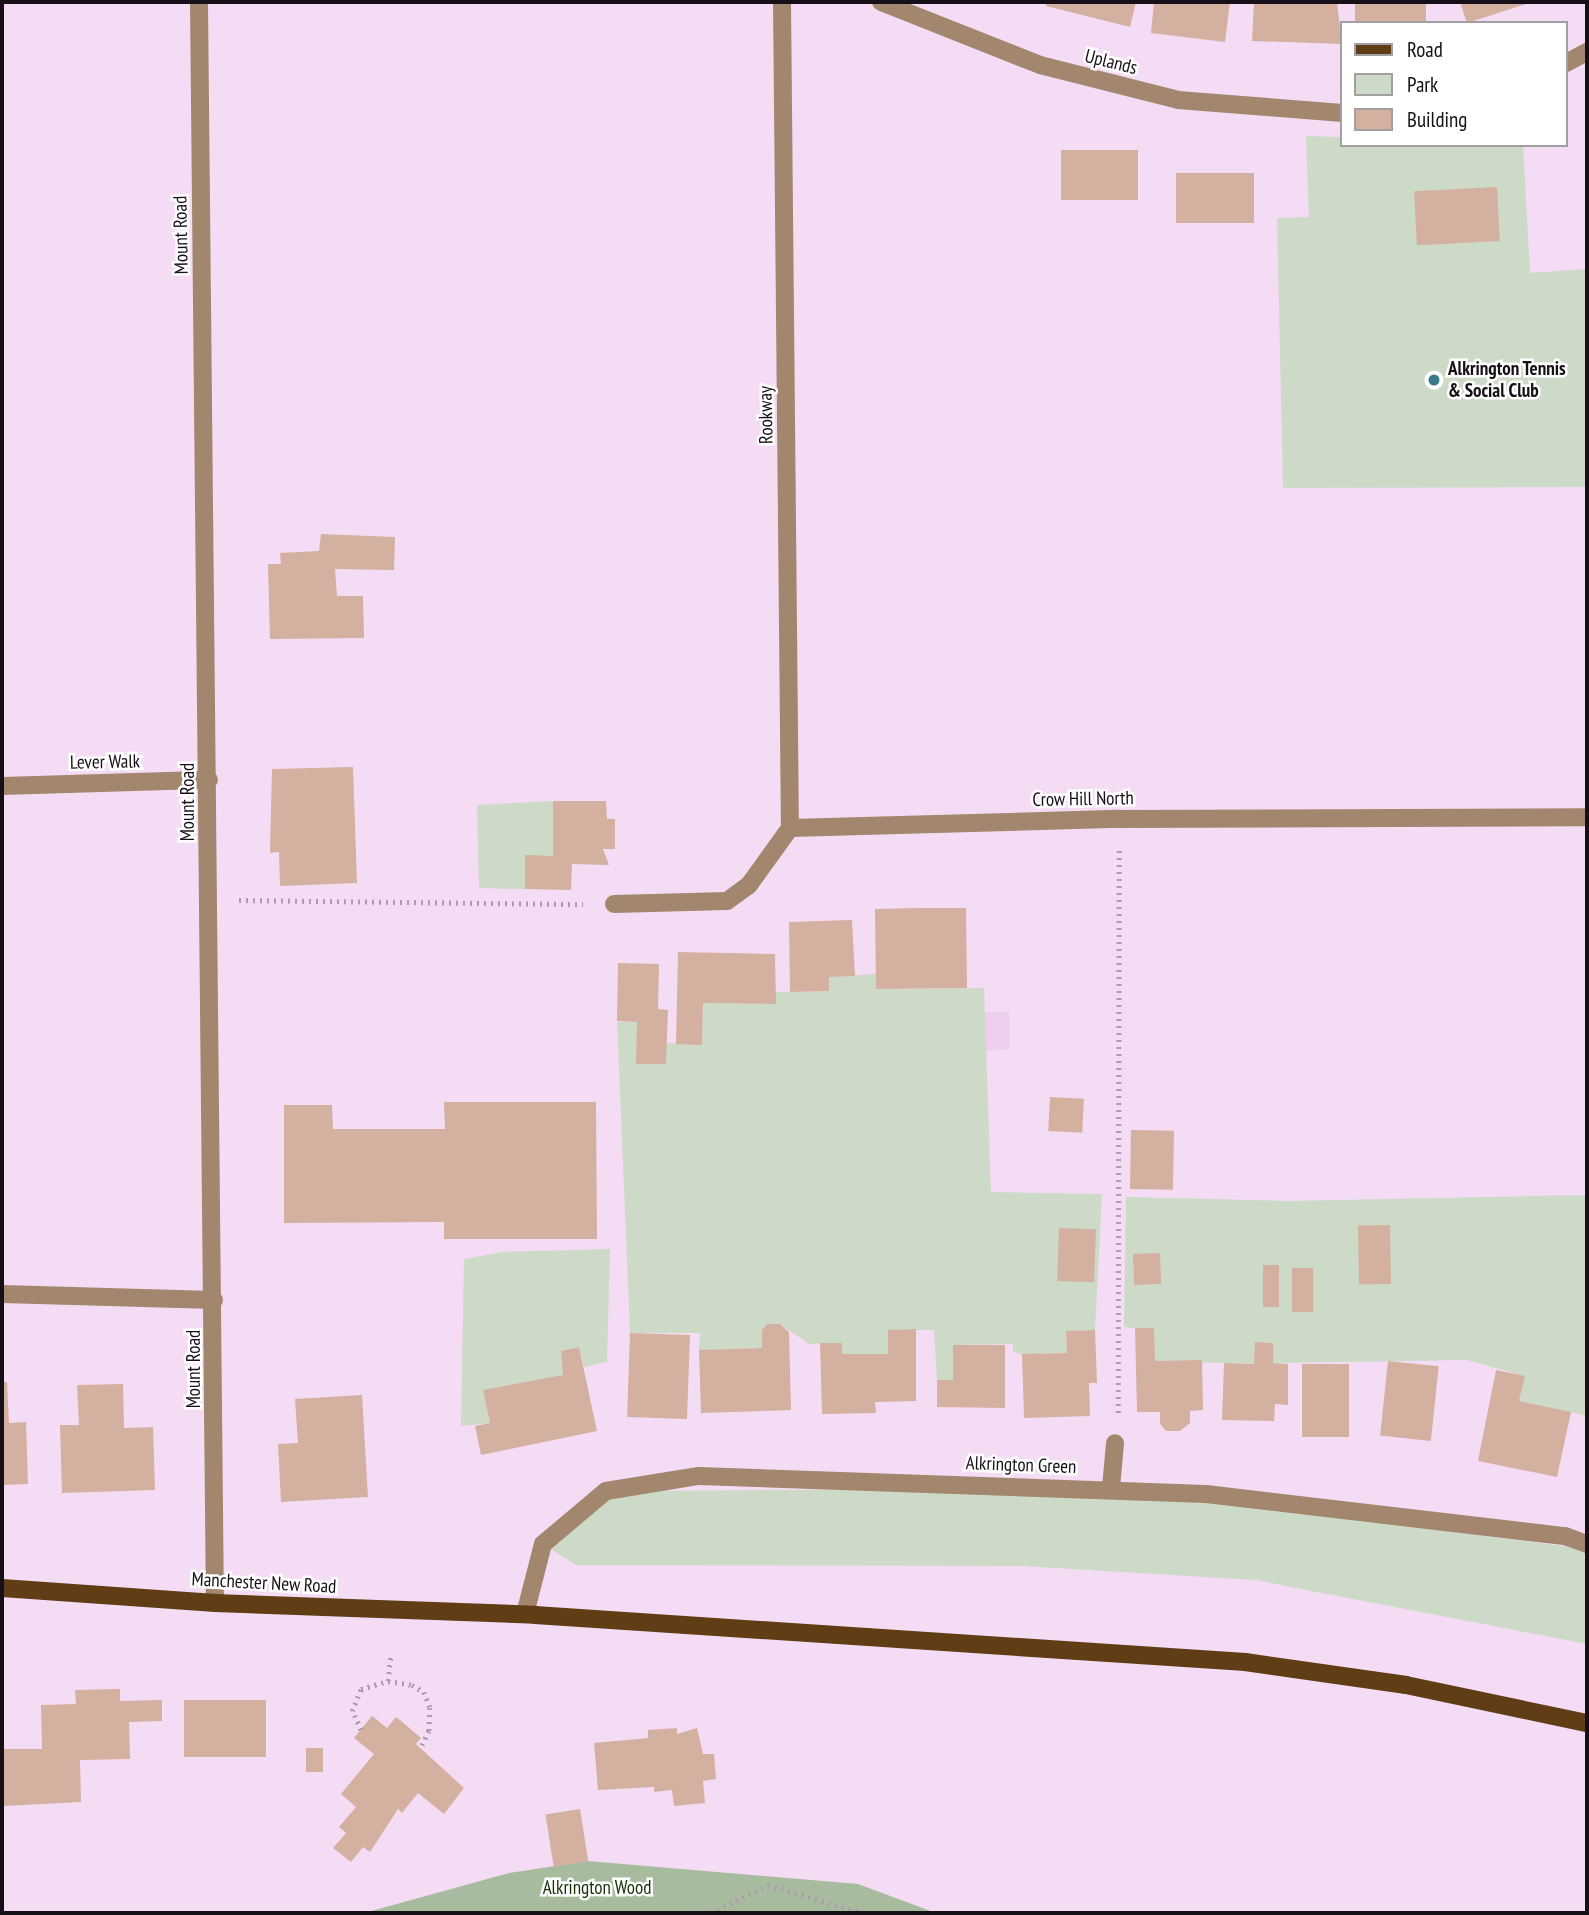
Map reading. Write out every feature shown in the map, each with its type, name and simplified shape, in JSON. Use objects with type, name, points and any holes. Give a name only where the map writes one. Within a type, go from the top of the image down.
[{"type":"main road","name":"Manchester New Road","points":[[2,1588],[215,1603],[525,1614],[1245,1662],[1406,1685],[1587,1723]]},
{"type":"street","name":"Mount Road","points":[[200,2],[215,1603]]},
{"type":"street","name":"Rookway","points":[[782,2],[790,828]]},
{"type":"street","name":"Uplands","points":[[881,2],[1040,65],[1178,100],[1340,113]]},
{"type":"street","points":[[1568,62],[1587,52]]},
{"type":"street","name":"Lever Walk","points":[[2,786],[209,780]]},
{"type":"street","name":"Crow Hill North","points":[[790,828],[1119,819],[1587,817]]},
{"type":"street","points":[[614,904],[726,901],[749,885],[790,828]]},
{"type":"street","points":[[2,1294],[214,1300]]},
{"type":"street","points":[[1111,1488],[1115,1443]]},
{"type":"street","name":"Alkrington Green","points":[[525,1614],[543,1544],[606,1491],[699,1476],[1111,1488],[1206,1494],[1565,1536],[1587,1544]]},
{"type":"path","points":[[1115,1443],[1119,819]]},
{"type":"path","points":[[210,900],[614,904]]},
{"type":"path","points":[[388,1681],[391,1654]]},
{"type":"path","points":[[360,1730],[352,1711],[361,1689],[388,1681],[424,1692],[431,1717],[421,1748]]},
{"type":"path","points":[[711,1913],[768,1885],[862,1913]]},
{"type":"shaded area","points":[[960,1012],[1009,1012],[1009,1049],[986,1051],[987,1063]]},
{"type":"green space","name":"Alkrington Tennis & Social Club","points":[[1306,136],[1340,137],[1340,147],[1523,147],[1530,273],[1587,269],[1587,487],[1283,488],[1277,218],[1309,217]]},
{"type":"green space","points":[[553,801],[553,856],[525,856],[525,889],[479,888],[477,805]]},
{"type":"green space","points":[[876,974],[877,989],[984,988],[991,1192],[1102,1194],[1095,1330],[1066,1331],[1067,1353],[1022,1354],[1013,1352],[1013,1344],[953,1345],[953,1380],[937,1380],[934,1330],[888,1330],[888,1354],[842,1354],[842,1343],[809,1344],[780,1324],[767,1324],[762,1330],[762,1348],[699,1350],[700,1333],[630,1333],[617,1022],[637,1022],[666,1064],[666,1043],[702,1044],[703,1003],[775,1004],[775,992],[829,991],[829,977]]},
{"type":"green space","points":[[1587,1195],[1587,1416],[1519,1401],[1524,1376],[1467,1360],[1273,1363],[1273,1343],[1255,1342],[1254,1364],[1155,1361],[1135,1328],[1124,1327],[1126,1197],[1288,1201]]},
{"type":"green space","points":[[610,1249],[607,1362],[584,1367],[579,1347],[561,1351],[563,1375],[484,1390],[490,1423],[461,1426],[464,1259],[502,1252]]},
{"type":"green space","points":[[1111,1488],[1587,1549],[1587,1644],[1255,1580],[1022,1566],[576,1565],[543,1544],[606,1491]]},
{"type":"green space","name":"Alkrington Wood","points":[[588,1861],[858,1884],[936,1913],[364,1913],[509,1873]]},
{"type":"building","points":[[1047,2],[1136,2],[1130,27],[1046,6]]},
{"type":"building","points":[[1154,2],[1230,2],[1225,42],[1151,33]]},
{"type":"building","points":[[1254,2],[1337,2],[1340,44],[1252,41]]},
{"type":"building","points":[[1355,2],[1426,2],[1426,21],[1355,21]]},
{"type":"building","points":[[1460,2],[1532,2],[1473,21],[1466,21]]},
{"type":"building","points":[[1061,150],[1138,150],[1138,200],[1061,200]]},
{"type":"building","points":[[1176,173],[1254,173],[1254,223],[1176,223]]},
{"type":"building","points":[[1497,187],[1500,241],[1417,245],[1414,191]]},
{"type":"building","points":[[321,534],[395,537],[394,570],[335,569],[337,596],[363,596],[364,638],[270,639],[268,564],[281,564],[280,553],[319,551]]},
{"type":"building","points":[[353,767],[357,883],[280,886],[279,852],[270,853],[272,769]]},
{"type":"building","points":[[553,801],[606,801],[607,819],[615,819],[615,849],[603,849],[609,865],[572,864],[571,890],[525,889],[525,855],[553,856]]},
{"type":"building","points":[[966,908],[967,988],[876,989],[875,909]]},
{"type":"building","points":[[852,920],[855,976],[829,977],[829,991],[790,992],[789,922]]},
{"type":"building","points":[[678,952],[775,954],[776,1004],[703,1003],[702,1045],[676,1044]]},
{"type":"building","points":[[618,963],[659,964],[658,1009],[668,1010],[666,1064],[636,1064],[637,1022],[617,1021]]},
{"type":"building","points":[[1050,1097],[1084,1099],[1082,1133],[1048,1131]]},
{"type":"building","points":[[444,1102],[596,1102],[597,1239],[444,1239],[444,1222],[284,1223],[284,1105],[332,1105],[333,1129],[445,1129]]},
{"type":"building","points":[[1131,1130],[1174,1131],[1173,1190],[1130,1189]]},
{"type":"building","points":[[1390,1225],[1391,1284],[1359,1285],[1358,1226]]},
{"type":"building","points":[[1059,1228],[1096,1229],[1094,1282],[1057,1281]]},
{"type":"building","points":[[1160,1253],[1161,1284],[1134,1285],[1133,1254]]},
{"type":"building","points":[[1263,1265],[1279,1265],[1279,1307],[1263,1307]]},
{"type":"building","points":[[1292,1268],[1313,1268],[1313,1312],[1292,1312]]},
{"type":"building","points":[[767,1324],[780,1324],[789,1332],[791,1410],[701,1413],[699,1350],[762,1348],[762,1330]]},
{"type":"building","points":[[1135,1328],[1154,1328],[1155,1361],[1202,1360],[1203,1410],[1190,1411],[1190,1423],[1180,1431],[1166,1431],[1160,1424],[1160,1412],[1137,1412]]},
{"type":"building","points":[[916,1329],[916,1401],[875,1402],[876,1413],[822,1414],[820,1343],[842,1343],[842,1354],[888,1354],[888,1330]]},
{"type":"building","points":[[1095,1330],[1097,1383],[1089,1383],[1090,1416],[1024,1418],[1022,1354],[1067,1353],[1066,1331]]},
{"type":"building","points":[[630,1333],[690,1335],[687,1419],[627,1417]]},
{"type":"building","points":[[1255,1342],[1273,1343],[1273,1363],[1288,1364],[1288,1405],[1275,1404],[1274,1421],[1222,1420],[1224,1363],[1254,1364]]},
{"type":"building","points":[[953,1345],[1005,1345],[1005,1408],[937,1407],[937,1380],[953,1380]]},
{"type":"building","points":[[579,1347],[597,1431],[481,1455],[475,1426],[490,1423],[483,1390],[563,1375],[561,1351]]},
{"type":"building","points":[[1388,1361],[1439,1366],[1431,1441],[1380,1436]]},
{"type":"building","points":[[1302,1364],[1349,1364],[1349,1437],[1302,1437]]},
{"type":"building","points":[[1496,1370],[1525,1376],[1519,1401],[1571,1412],[1557,1477],[1478,1461]]},
{"type":"building","points":[[2,1382],[7,1382],[9,1423],[26,1422],[28,1484],[2,1485]]},
{"type":"building","points":[[123,1384],[124,1428],[153,1427],[155,1490],[62,1493],[60,1425],[79,1425],[77,1385]]},
{"type":"building","points":[[362,1395],[368,1497],[281,1502],[278,1444],[298,1443],[295,1399]]},
{"type":"building","points":[[120,1689],[120,1701],[162,1700],[162,1721],[129,1722],[130,1759],[80,1760],[81,1802],[4,1806],[3,1749],[42,1749],[41,1705],[76,1704],[75,1690]]},
{"type":"building","points":[[184,1700],[266,1700],[266,1757],[184,1757]]},
{"type":"building","points":[[372,1716],[387,1728],[396,1717],[400,1720],[421,1738],[416,1744],[464,1788],[444,1814],[418,1793],[402,1813],[398,1809],[370,1852],[363,1847],[351,1862],[333,1848],[346,1833],[339,1827],[356,1807],[341,1794],[374,1754],[354,1738]]},
{"type":"building","points":[[677,1728],[677,1734],[697,1728],[703,1754],[714,1754],[716,1779],[703,1781],[705,1803],[674,1806],[672,1790],[654,1792],[654,1787],[598,1790],[594,1743],[648,1738],[648,1730]]},
{"type":"building","points":[[306,1748],[323,1748],[323,1772],[306,1772]]},
{"type":"building","points":[[580,1809],[588,1861],[554,1867],[545,1814]]},
{"type":"place","name":"Alkrington Tennis & Social Club","points":[[1434,380]]}]
